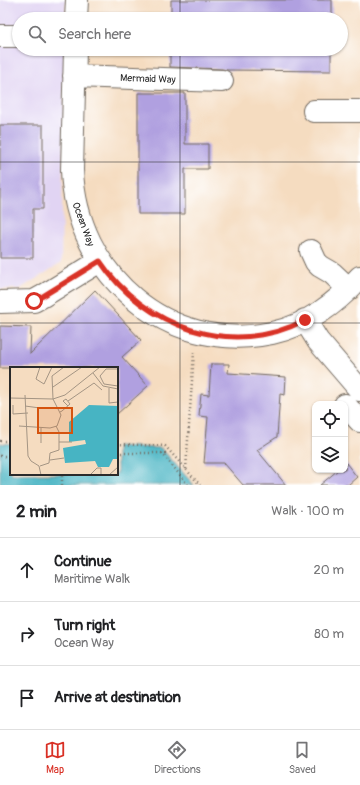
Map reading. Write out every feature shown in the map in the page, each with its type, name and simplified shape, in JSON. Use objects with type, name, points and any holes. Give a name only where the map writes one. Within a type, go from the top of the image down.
[{"type":"street","points":[[76,12],[77,0]]},
{"type":"street","points":[[0,36],[12,36]]},
{"type":"street","name":"Ocean Way","points":[[75,56],[72,188],[75,204],[86,237],[100,261],[118,284],[139,304],[166,320],[196,331],[214,335],[229,336],[260,335],[285,329],[305,320],[333,304],[355,283]]},
{"type":"street","name":"Mermaid Way","points":[[74,76],[222,81]]},
{"type":"street","points":[[314,111],[360,111]]},
{"type":"street","points":[[311,252],[320,266],[355,283]]},
{"type":"street","points":[[0,302],[34,301],[100,261]]},
{"type":"street","points":[[305,320],[318,341],[360,390]]},
{"type":"street","points":[[348,408],[360,421]]},
{"type":"path","points":[[186,469],[196,331]]},
{"type":"path","points":[[118,444],[166,446],[200,485]]},
{"type":"path","points":[[118,453],[169,453]]},
{"type":"path","points":[[162,453],[188,485]]},
{"type":"shaded area","points":[[0,0],[66,0],[65,12],[12,12],[12,56],[65,56],[61,263],[20,289],[0,289]]},
{"type":"water","points":[[0,443],[10,444],[10,475],[118,475],[118,446],[161,448],[194,485],[0,485]]},
{"type":"building","points":[[171,0],[332,0],[332,12],[171,12]]},
{"type":"building","points":[[170,56],[331,56],[331,71],[227,70],[170,67]]},
{"type":"building","points":[[138,93],[185,93],[185,144],[208,144],[208,169],[185,169],[185,214],[138,214]]},
{"type":"building","points":[[0,125],[43,125],[43,209],[33,209],[33,258],[0,258]]},
{"type":"building","points":[[95,290],[141,340],[122,357],[148,386],[118,413],[118,367],[0,368],[0,326],[31,327],[30,354]]},
{"type":"building","points":[[211,364],[229,364],[228,373],[286,377],[285,395],[280,394],[277,437],[257,450],[286,485],[243,485],[224,463],[204,463],[208,417],[199,416],[201,394],[209,395]]},
{"type":"building","points":[[348,466],[357,477],[348,485],[320,485],[334,473],[348,473]]},
{"type":"route","points":[[34,301],[100,261],[107,272],[139,304],[152,313],[182,327],[214,335],[245,336],[272,333],[305,320]]}]
